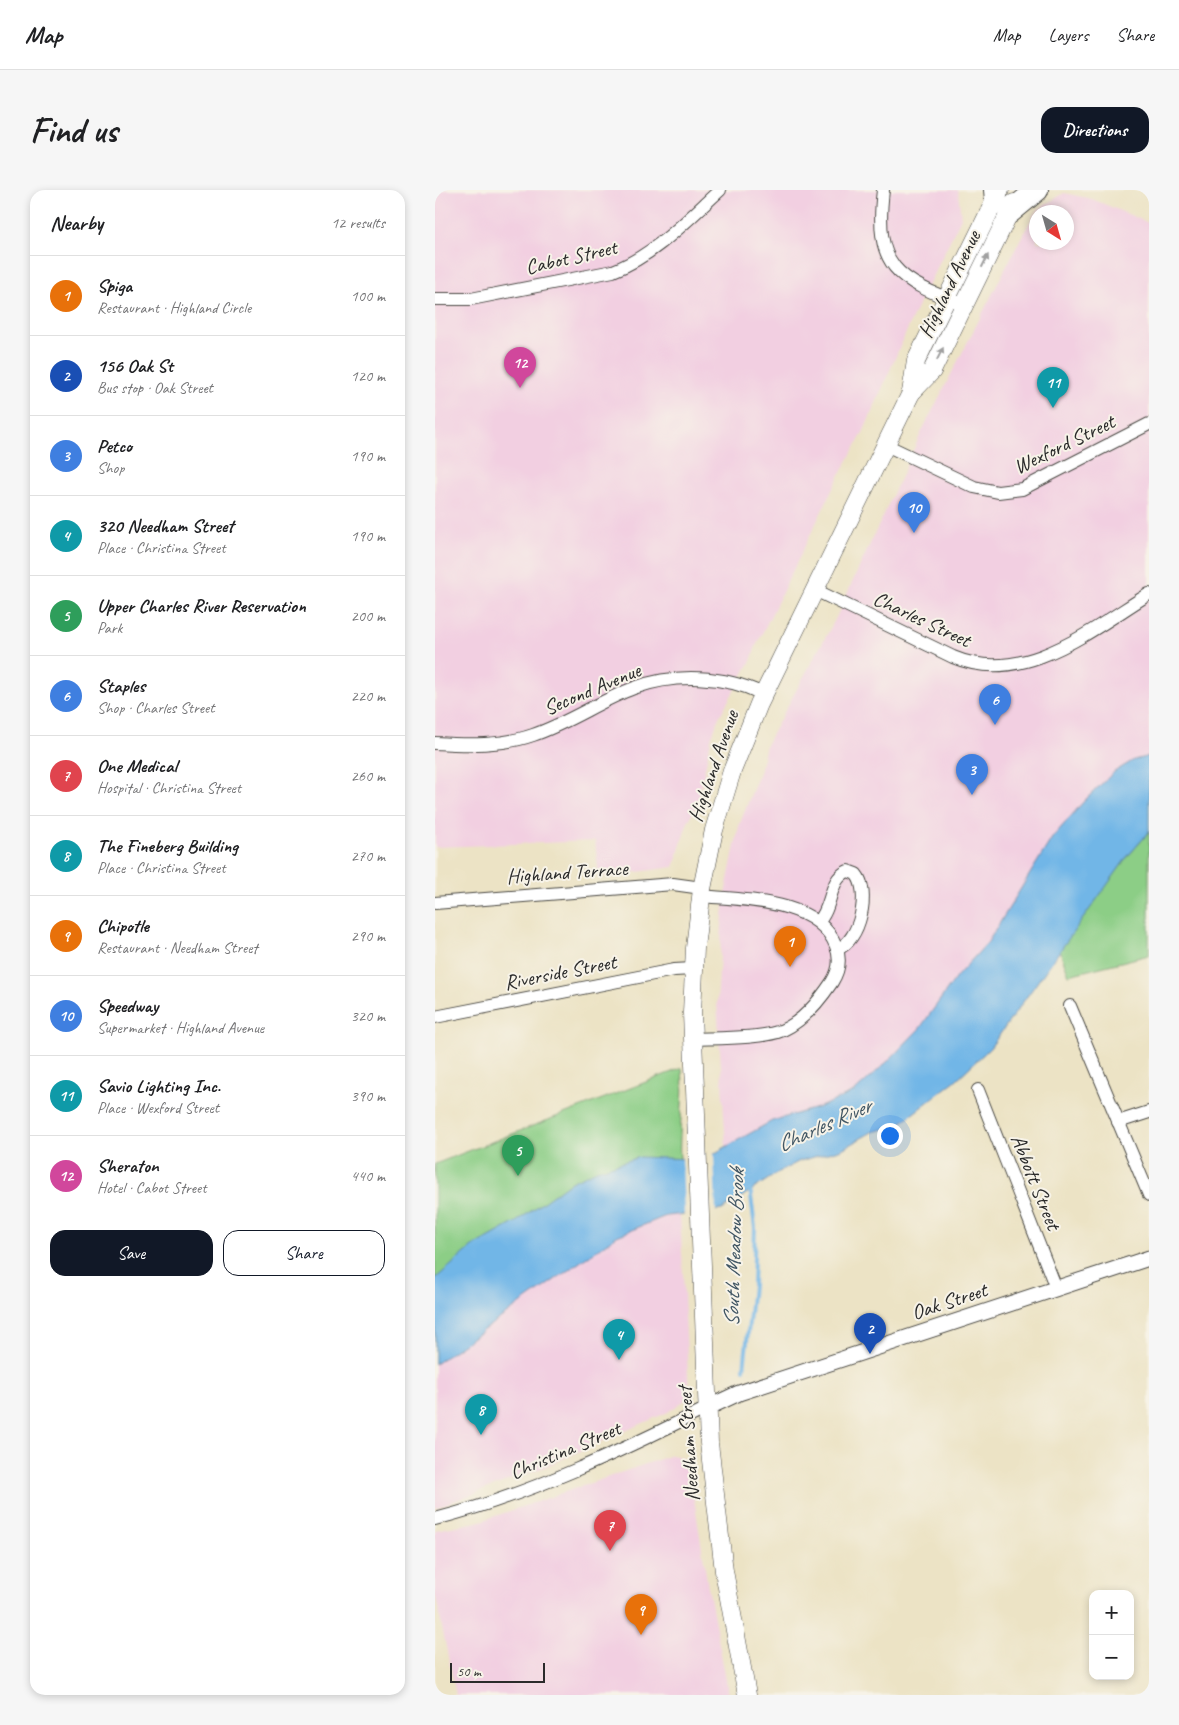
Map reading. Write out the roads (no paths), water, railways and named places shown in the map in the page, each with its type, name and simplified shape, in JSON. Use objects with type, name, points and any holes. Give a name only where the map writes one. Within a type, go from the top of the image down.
[{"type":"highway","points":[[1000,198],[1037,190]]},
{"type":"main road","name":"Highland Avenue","points":[[911,393],[916,361],[1000,198],[1020,190]]},
{"type":"main road","name":"Highland Avenue","points":[[699,1187],[693,1039],[693,968],[701,892],[711,844],[727,784],[748,727],[763,694],[885,445],[911,393],[932,370],[965,305],[1000,198]]},
{"type":"main road","name":"Needham Street","points":[[699,1187],[707,1408],[719,1539],[731,1620],[747,1695]]},
{"type":"street","name":"Cabot Street","points":[[435,299],[471,299],[613,271],[634,262],[655,248],[720,190]]},
{"type":"street","points":[[883,190],[880,225],[887,258],[897,271],[907,279],[947,299],[965,305]]},
{"type":"street","name":"Wexford Street","points":[[885,445],[973,487],[1005,492],[1029,486],[1149,424]]},
{"type":"street","name":"Charles Street","points":[[815,590],[953,657],[971,664],[991,666],[1023,662],[1055,651],[1149,594]]},
{"type":"street","name":"Second Avenue","points":[[435,743],[493,743],[532,736],[628,691],[662,681],[697,679],[729,681],[763,694]]},
{"type":"street","points":[[693,1039],[768,1034],[789,1027],[811,1008],[834,978],[839,964],[837,949],[830,935],[818,922],[829,906],[837,879],[848,872],[856,874],[863,889],[858,924],[849,942],[837,949]]},
{"type":"street","name":"Highland Terrace","points":[[435,902],[673,884],[701,892],[787,907],[804,913],[818,922]]},
{"type":"street","name":"Riverside Street","points":[[435,1018],[674,970],[693,968]]},
{"type":"street","points":[[1071,1006],[1149,1195]]},
{"type":"street","name":"Abbott Street","points":[[978,1090],[1056,1288]]},
{"type":"street","points":[[1118,1122],[1149,1112]]},
{"type":"street","name":"Oak Street","points":[[707,1408],[739,1392],[1149,1258]]},
{"type":"street","name":"Christina Street","points":[[435,1519],[465,1511],[544,1482],[672,1426],[707,1408]]},
{"type":"water","name":"Charles River","points":[[1149,756],[1149,832],[1128,856],[990,1048],[956,1080],[897,1126],[872,1132],[842,1149],[800,1161],[779,1172],[722,1210],[666,1216],[617,1236],[435,1364],[435,1279],[472,1247],[516,1222],[571,1182],[597,1170],[640,1157],[690,1159],[715,1153],[772,1121],[820,1107],[854,1092],[920,1028],[957,976],[988,942],[1052,838],[1085,800],[1114,772],[1134,760]]},
{"type":"waterway","name":"South Meadow Brook","points":[[744,1369],[753,1286],[755,1228],[750,1188]]},
{"type":"place","name":"Sheraton","points":[[520,388]]},
{"type":"place","name":"Savio Lighting Inc.","points":[[1053,408]]},
{"type":"place","name":"Speedway","points":[[914,533]]},
{"type":"place","name":"Staples","points":[[995,725]]},
{"type":"place","name":"Petco","points":[[972,795]]},
{"type":"place","name":"Spiga","points":[[790,967]]},
{"type":"place","name":"Upper Charles River Reservation","points":[[518,1176]]},
{"type":"place","name":"156 Oak St","points":[[870,1354]]},
{"type":"place","name":"320 Needham Street","points":[[619,1360]]},
{"type":"place","name":"The Fineberg Building","points":[[481,1435]]},
{"type":"place","name":"One Medical","points":[[610,1551]]},
{"type":"place","name":"Chipotle","points":[[641,1635]]}]
